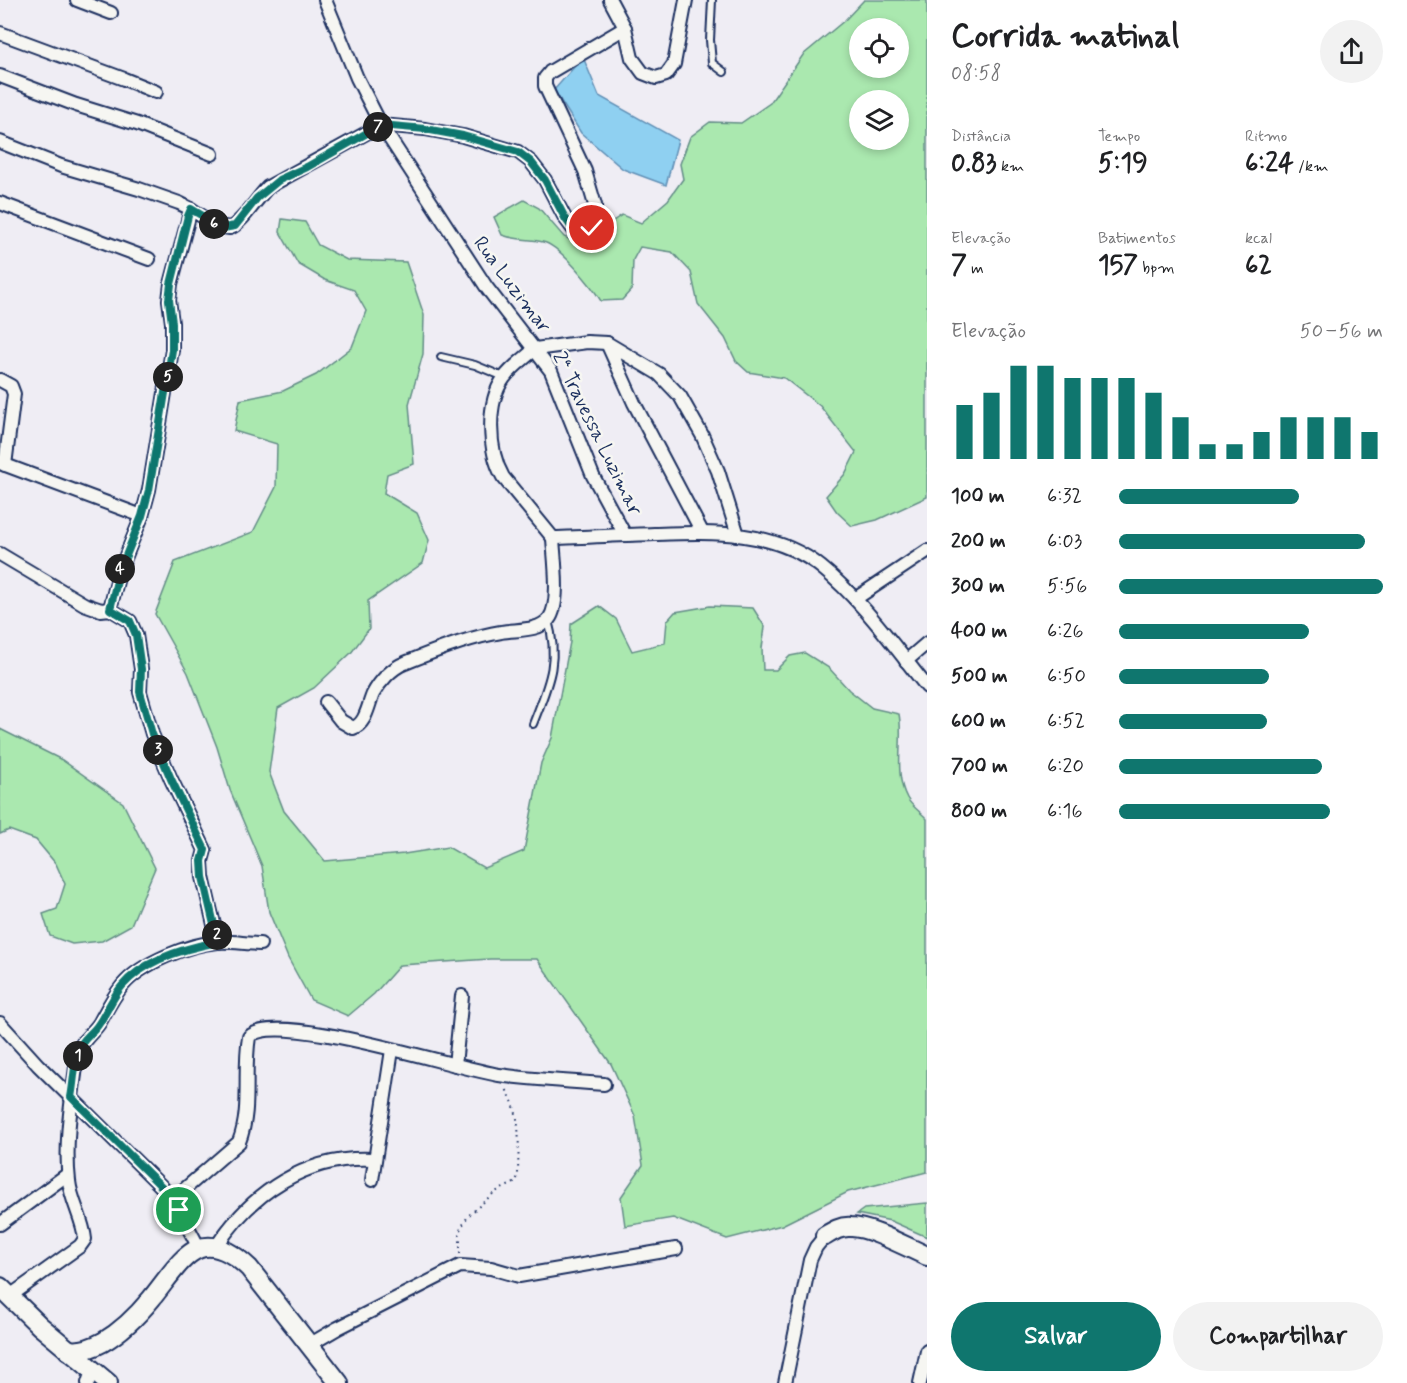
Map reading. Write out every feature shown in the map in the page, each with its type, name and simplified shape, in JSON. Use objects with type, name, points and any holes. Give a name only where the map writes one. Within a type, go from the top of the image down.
[{"type":"street","points":[[78,0],[111,13]]},
{"type":"street","name":"Rua Luzimar","points":[[325,0],[361,87],[381,125],[487,288],[535,349],[586,342],[607,344],[659,374],[680,396],[695,420],[718,471],[738,535]]},
{"type":"street","points":[[610,0],[625,28],[632,58],[643,73],[656,78],[666,75],[675,64],[686,0]]},
{"type":"street","points":[[0,142],[61,166],[120,182],[190,208],[217,226],[230,228],[240,221],[268,187],[381,125],[425,129],[463,136],[518,152],[531,162],[545,180],[565,218],[580,234],[588,232],[595,221],[595,205],[585,171],[545,86],[545,78],[550,72],[625,28]]},
{"type":"street","points":[[0,33],[156,92]]},
{"type":"street","points":[[0,76],[76,105],[137,124],[212,154]]},
{"type":"street","points":[[0,203],[149,259]]},
{"type":"street","points":[[110,609],[123,562],[142,516],[157,449],[172,350],[169,300],[171,284],[190,208]]},
{"type":"street","points":[[607,344],[634,403],[702,532]]},
{"type":"street","points":[[326,702],[341,721],[353,728],[357,727],[363,720],[374,692],[395,668],[490,634],[530,628],[548,620],[552,612],[556,588],[553,538],[498,468],[491,435],[492,407],[504,377],[535,349]]},
{"type":"street","name":"2ª Travessa Luzimar","points":[[535,349],[551,371],[593,476],[625,535]]},
{"type":"street","points":[[0,380],[13,389],[14,394],[3,464],[142,516]]},
{"type":"street","points":[[553,538],[702,532],[738,535],[786,547],[806,556],[822,567],[855,599],[927,687]]},
{"type":"street","points":[[855,599],[927,551]]},
{"type":"street","points":[[0,554],[84,604],[102,610],[110,609],[130,621],[136,635],[141,669],[140,692],[152,734],[205,850],[202,861],[203,877],[218,942]]},
{"type":"street","points":[[906,661],[927,643]]},
{"type":"street","points":[[108,1383],[90,1377],[68,1350],[5,1292],[84,1242],[84,1233],[68,1174],[69,1118],[78,1051],[81,1044],[96,1028],[109,1003],[123,985],[132,976],[157,961],[185,950],[218,942],[260,944]]},
{"type":"street","points":[[455,1065],[462,996]]},
{"type":"street","points":[[0,1023],[155,1180],[208,1247],[240,1259],[249,1268],[339,1383]]},
{"type":"street","points":[[172,1200],[238,1143],[246,1117],[248,1042],[252,1034],[291,1031],[340,1036],[498,1075],[604,1084]]},
{"type":"street","points":[[372,1180],[392,1050]]},
{"type":"street","points":[[68,1350],[75,1351],[91,1347],[126,1326],[153,1297],[177,1265],[208,1247],[246,1209],[271,1190],[301,1172],[326,1162],[356,1158],[374,1159]]},
{"type":"street","points":[[0,1224],[68,1174]]},
{"type":"street","points":[[785,1383],[810,1260],[816,1247],[825,1236],[838,1228],[852,1226],[878,1234],[927,1256]]},
{"type":"street","points":[[309,1345],[460,1266],[491,1268],[519,1276],[676,1249]]},
{"type":"street","points":[[920,1383],[927,1351]]},
{"type":"lane","points":[[711,0],[710,53],[712,63],[724,72]]},
{"type":"lane","points":[[441,357],[475,365],[504,377]]},
{"type":"lane","points":[[533,724],[549,683],[554,658],[553,637],[548,620]]},
{"type":"path","points":[[460,1266],[460,1230],[468,1216],[495,1192],[514,1183],[518,1177],[518,1114],[514,1102],[498,1075]]},
{"type":"green space","points":[[864,0],[927,0],[927,497],[877,520],[852,526],[837,512],[826,496],[845,474],[856,452],[820,406],[784,378],[748,372],[736,361],[725,338],[698,304],[691,272],[672,252],[640,247],[633,260],[632,289],[622,300],[601,301],[558,250],[543,242],[502,235],[494,217],[524,200],[539,208],[564,237],[586,247],[606,235],[607,225],[622,215],[641,223],[668,200],[683,179],[680,164],[690,137],[710,122],[741,123],[770,103],[803,55],[845,20]]},
{"type":"green space","points":[[282,219],[305,222],[318,245],[347,260],[406,262],[424,315],[423,354],[409,404],[414,464],[387,474],[384,493],[417,513],[429,540],[423,563],[368,601],[369,629],[351,653],[314,688],[278,708],[269,772],[284,811],[325,861],[404,854],[448,847],[484,868],[524,851],[541,763],[552,738],[570,642],[571,624],[599,606],[616,619],[632,651],[665,643],[667,621],[675,612],[710,606],[753,608],[765,627],[762,648],[763,670],[776,670],[790,656],[805,653],[829,668],[849,690],[872,708],[899,714],[900,767],[903,788],[909,801],[927,819],[927,1172],[848,1192],[782,1225],[727,1239],[673,1218],[625,1226],[621,1197],[643,1165],[635,1116],[611,1064],[537,959],[490,959],[400,965],[374,994],[348,1016],[311,1000],[288,958],[269,912],[262,866],[230,790],[217,747],[188,673],[155,614],[175,562],[253,532],[276,487],[277,444],[234,431],[240,400],[283,391],[316,375],[352,347],[366,311],[354,290],[325,280],[298,264],[280,232]]},
{"type":"green space","points":[[0,729],[62,760],[123,803],[155,868],[131,925],[102,941],[72,944],[50,936],[43,914],[57,909],[65,884],[56,864],[36,840],[9,830],[0,834]]},
{"type":"green space","points":[[927,1203],[927,1237],[891,1221],[857,1214],[864,1209]]},
{"type":"water","points":[[583,57],[599,96],[678,140],[666,185],[623,169],[581,133],[554,90]]},
{"type":"route","points":[[179,1210],[162,1187],[71,1097],[81,1044],[96,1028],[109,1003],[123,985],[132,976],[157,961],[201,945],[218,942],[203,877],[202,861],[205,850],[171,779],[152,734],[142,701],[141,669],[136,635],[130,621],[110,609],[119,573],[142,516],[149,490],[172,350],[169,300],[171,284],[188,216],[191,209],[217,226],[223,228],[235,226],[268,187],[381,125],[425,129],[463,136],[518,152],[531,162],[545,180],[574,230],[580,234],[592,228]]}]
